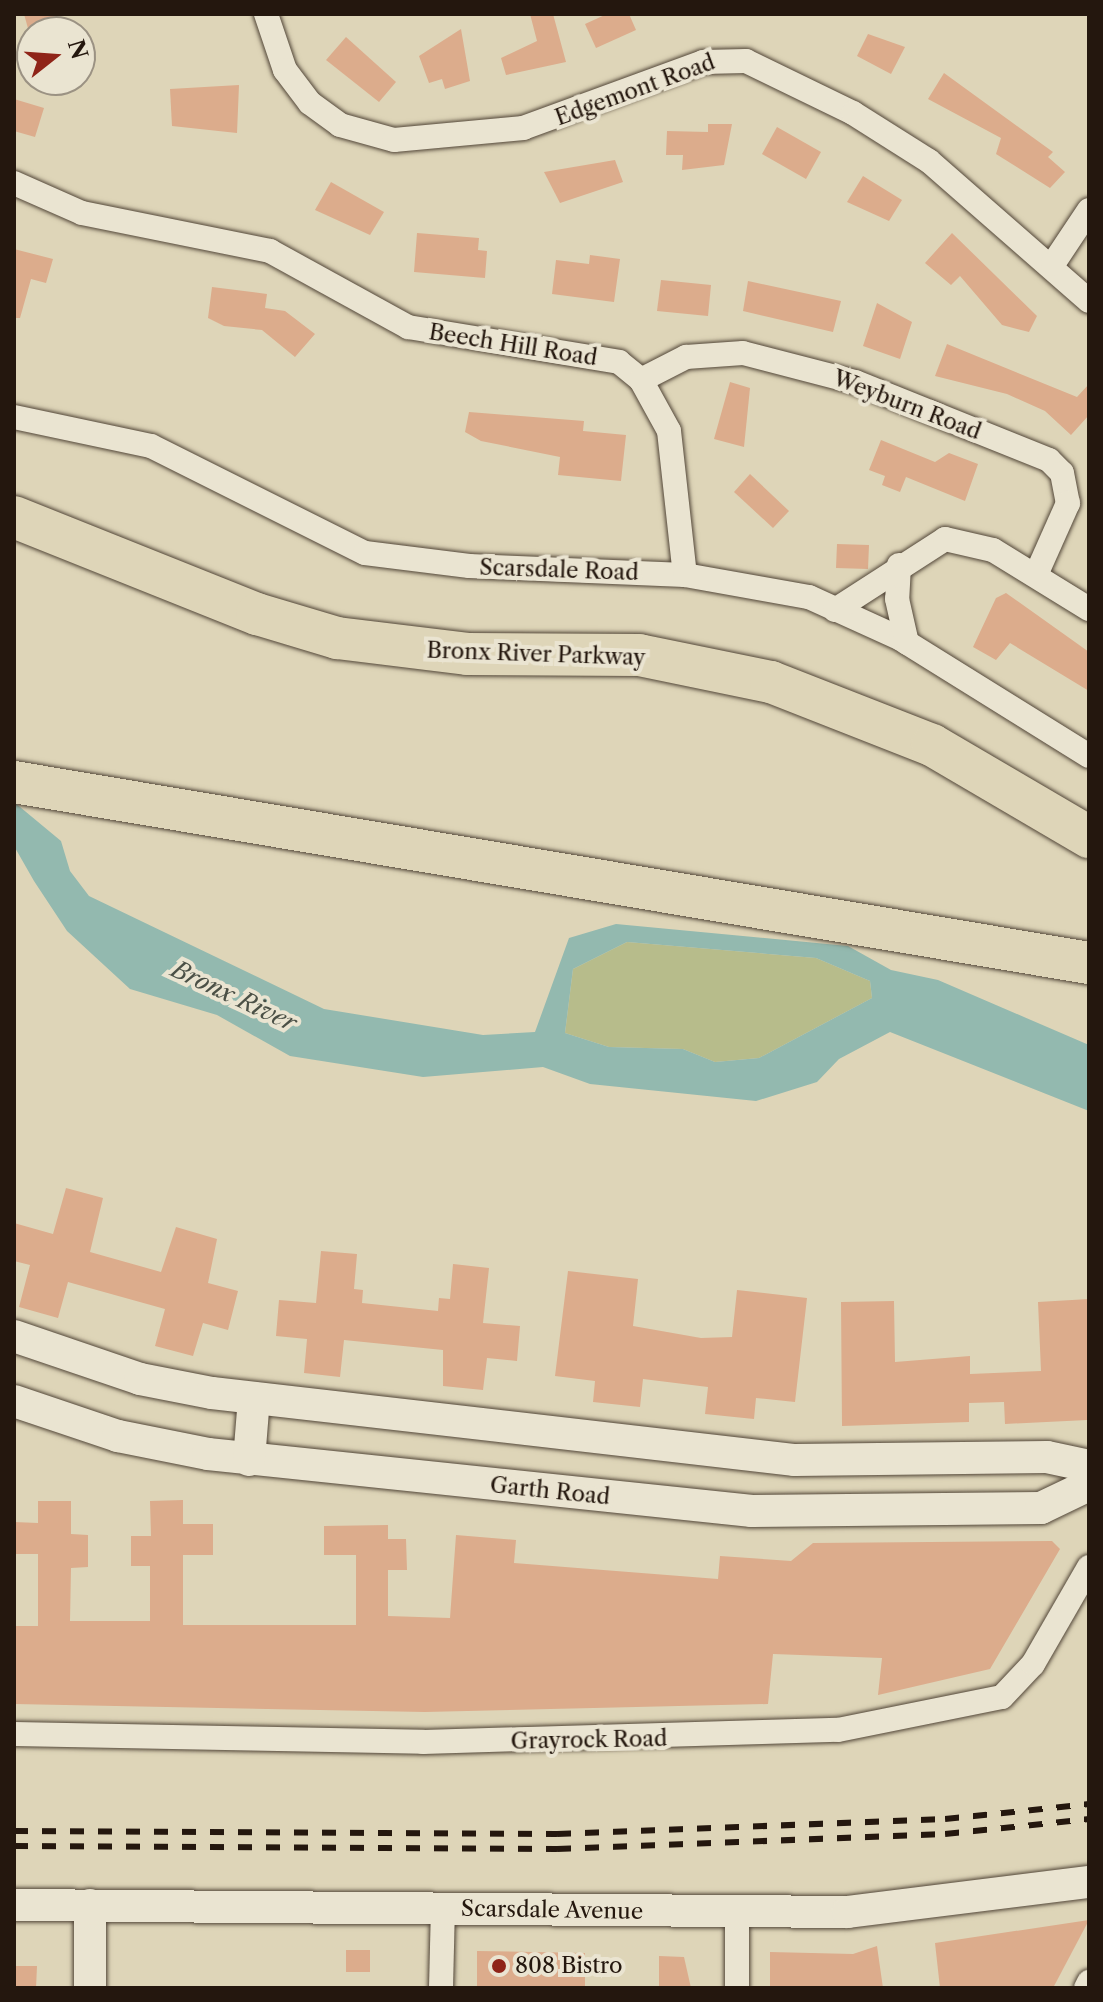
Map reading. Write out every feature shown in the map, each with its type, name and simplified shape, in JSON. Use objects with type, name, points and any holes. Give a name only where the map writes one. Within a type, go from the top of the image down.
[{"type":"highway","name":"Bronx River Parkway","points":[[14,517],[257,614],[337,638],[453,654],[639,655],[771,682],[932,745],[1089,837]]},
{"type":"highway","points":[[14,782],[1089,963]]},
{"type":"street","name":"Edgemont Road","points":[[266,14],[285,70],[310,103],[340,125],[394,140],[523,128],[703,62],[746,61],[853,113],[929,161],[1053,264],[1089,301]]},
{"type":"street","name":"Beech Hill Road","points":[[14,183],[82,213],[270,251],[408,327],[605,359],[641,380]]},
{"type":"street","points":[[1053,264],[1089,210]]},
{"type":"street","name":"Weyburn Road","points":[[641,380],[686,357],[743,353],[855,382],[1049,460],[1062,473],[1068,503],[1036,575]]},
{"type":"street","points":[[641,380],[669,431],[685,575]]},
{"type":"street","name":"Scarsdale Road","points":[[14,417],[151,446],[365,553],[469,566],[685,575],[774,588],[835,610],[907,643],[1089,756]]},
{"type":"street","points":[[835,610],[923,547],[956,540],[1036,575],[1089,609]]},
{"type":"street","points":[[899,565],[897,599],[907,643]]},
{"type":"street","points":[[14,1336],[140,1379],[254,1398],[826,1461],[1047,1457],[1089,1466]]},
{"type":"street","points":[[249,1460],[254,1398]]},
{"type":"street","name":"Garth Road","points":[[14,1401],[118,1436],[249,1460],[824,1513],[1041,1508],[1089,1485]]},
{"type":"street","points":[[824,1513],[826,1461]]},
{"type":"street","name":"Grayrock Road","points":[[14,1734],[439,1742],[838,1730],[1002,1697],[1033,1664],[1089,1567]]},
{"type":"street","name":"Scarsdale Avenue","points":[[14,1905],[848,1912],[1089,1882]]},
{"type":"street","points":[[90,1905],[90,1988]]},
{"type":"street","points":[[441,1988],[443,1908]]},
{"type":"street","points":[[737,1913],[737,1988]]},
{"type":"street","points":[[1086,1988],[1089,1982]]},
{"type":"green space","points":[[627,942],[816,958],[870,981],[872,998],[759,1058],[715,1062],[683,1049],[609,1047],[565,1033],[573,969]]},
{"type":"water","name":"Bronx River","points":[[14,802],[61,841],[70,871],[89,896],[324,1009],[483,1035],[535,1032],[569,938],[616,924],[848,946],[891,970],[938,980],[1089,1045],[1089,1111],[890,1032],[839,1059],[817,1082],[756,1101],[590,1084],[543,1067],[423,1077],[290,1056],[217,1015],[130,989],[67,931],[14,846]],"holes":[[[627,942],[816,958],[870,981],[872,998],[759,1058],[715,1062],[683,1049],[609,1047],[565,1033],[573,969]]]},
{"type":"building","points":[[24,14],[54,16],[25,16]]},
{"type":"building","points":[[530,14],[553,14],[566,62],[506,75],[501,58],[537,41]]},
{"type":"building","points":[[607,14],[629,14],[636,30],[596,48],[585,24]]},
{"type":"building","points":[[461,29],[470,81],[445,89],[442,79],[429,83],[419,56]]},
{"type":"building","points":[[868,34],[905,47],[891,74],[857,56]]},
{"type":"building","points":[[346,37],[396,82],[379,102],[326,60]]},
{"type":"building","points":[[944,73],[1053,152],[1048,157],[1065,172],[1050,188],[996,154],[1001,138],[928,99]]},
{"type":"building","points":[[239,85],[237,133],[172,126],[170,89]]},
{"type":"building","points":[[14,99],[44,108],[35,137],[14,131]]},
{"type":"building","points":[[708,124],[732,124],[724,165],[682,170],[683,155],[666,155],[667,131],[708,132]]},
{"type":"building","points":[[777,127],[821,152],[806,179],[762,154]]},
{"type":"building","points":[[615,160],[623,182],[560,203],[544,172]]},
{"type":"building","points":[[863,176],[902,200],[889,221],[847,202]]},
{"type":"building","points":[[331,182],[384,212],[370,235],[315,210]]},
{"type":"building","points":[[417,233],[479,238],[478,250],[487,251],[485,278],[414,272]]},
{"type":"building","points":[[952,233],[1037,316],[1029,332],[1002,325],[960,276],[951,285],[925,263]]},
{"type":"building","points":[[14,249],[53,259],[46,283],[31,279],[20,318],[14,318]]},
{"type":"building","points":[[590,255],[620,259],[614,302],[552,294],[556,260],[589,264]]},
{"type":"building","points":[[661,280],[711,285],[708,316],[657,311]]},
{"type":"building","points":[[748,281],[841,301],[833,332],[743,311]]},
{"type":"building","points":[[212,287],[267,294],[265,308],[285,311],[315,334],[295,357],[262,330],[224,326],[208,318]]},
{"type":"building","points":[[877,303],[912,322],[900,359],[863,346]]},
{"type":"building","points":[[947,344],[1077,397],[1089,384],[1089,415],[1071,435],[1045,411],[1007,394],[935,376]]},
{"type":"building","points":[[730,382],[750,388],[744,447],[714,439]]},
{"type":"building","points":[[469,412],[584,421],[583,431],[626,435],[621,481],[558,475],[560,457],[481,441],[465,432]]},
{"type":"building","points":[[881,440],[935,462],[949,453],[978,464],[965,501],[906,477],[900,492],[882,485],[885,476],[869,470]]},
{"type":"building","points":[[750,474],[789,511],[773,528],[734,492]]},
{"type":"building","points":[[837,544],[869,545],[868,569],[836,568]]},
{"type":"building","points":[[1006,593],[1089,652],[1089,691],[1010,643],[996,660],[973,647],[996,598]]},
{"type":"building","points":[[66,1188],[103,1198],[90,1252],[161,1272],[176,1227],[217,1239],[208,1283],[238,1291],[228,1330],[203,1323],[193,1356],[155,1346],[165,1309],[68,1282],[58,1318],[19,1307],[30,1265],[14,1261],[14,1223],[53,1234]]},
{"type":"building","points":[[321,1251],[357,1254],[354,1289],[363,1290],[362,1303],[438,1311],[439,1298],[450,1299],[453,1264],[489,1268],[483,1323],[520,1326],[517,1361],[487,1358],[483,1390],[443,1386],[443,1350],[344,1340],[340,1377],[304,1373],[307,1339],[276,1336],[279,1300],[316,1303]]},
{"type":"building","points":[[568,1271],[638,1279],[633,1326],[701,1338],[732,1337],[737,1290],[807,1298],[795,1402],[756,1398],[754,1419],[705,1414],[708,1387],[643,1379],[640,1407],[593,1402],[595,1381],[555,1376]]},
{"type":"building","points":[[1089,1299],[1087,1420],[1005,1424],[1004,1402],[969,1403],[969,1422],[842,1426],[841,1302],[894,1301],[895,1362],[970,1356],[970,1374],[1041,1371],[1038,1302]]},
{"type":"building","points":[[183,1500],[183,1524],[213,1524],[213,1555],[183,1555],[183,1625],[356,1625],[356,1555],[324,1555],[324,1526],[388,1525],[388,1539],[406,1539],[407,1570],[388,1570],[388,1616],[450,1618],[456,1535],[516,1540],[514,1563],[718,1579],[720,1556],[791,1561],[813,1543],[1052,1541],[1060,1549],[990,1669],[878,1695],[882,1658],[773,1654],[768,1704],[425,1712],[14,1704],[14,1626],[38,1626],[38,1554],[14,1554],[14,1522],[38,1523],[38,1501],[71,1501],[71,1534],[88,1535],[88,1567],[71,1568],[70,1621],[150,1621],[150,1566],[131,1566],[131,1536],[151,1536],[150,1501]]},
{"type":"building","points":[[1089,1920],[1053,1988],[940,1988],[935,1943]]},
{"type":"building","points":[[877,1946],[883,1988],[770,1988],[770,1952],[853,1954]]},
{"type":"building","points":[[346,1950],[370,1950],[370,1972],[346,1972]]},
{"type":"building","points":[[477,1951],[585,1953],[585,1988],[477,1988]]},
{"type":"building","points":[[659,1956],[684,1957],[691,1988],[659,1988]]},
{"type":"building","points":[[14,1966],[37,1966],[36,1988],[14,1988]]},
{"type":"railway","points":[[14,1831],[557,1834],[945,1819],[1089,1804]]},
{"type":"railway","points":[[14,1846],[557,1849],[945,1834],[1089,1819]]},
{"type":"place","name":"808 Bistro","points":[[499,1966]]}]
